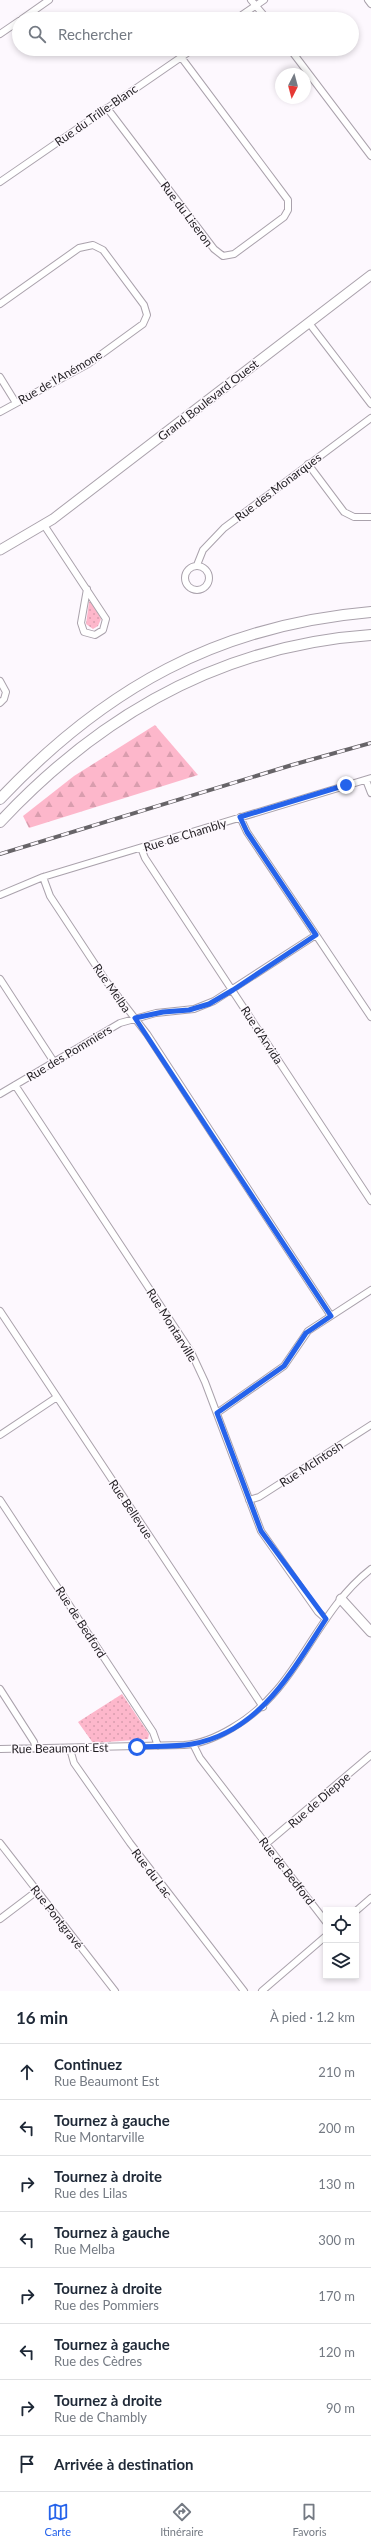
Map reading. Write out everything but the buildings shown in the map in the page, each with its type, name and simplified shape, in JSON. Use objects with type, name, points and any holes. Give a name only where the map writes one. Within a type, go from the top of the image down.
[{"type":"main road","points":[[0,799],[42,756],[75,727],[124,692],[164,669],[217,646],[271,629],[320,618],[371,612]]},
{"type":"main road","points":[[0,822],[70,755],[120,719],[172,689],[226,666],[267,652],[322,640],[371,635]]},
{"type":"street","points":[[32,12],[49,0]]},
{"type":"street","points":[[252,0],[262,12]]},
{"type":"street","points":[[246,12],[264,0]]},
{"type":"street","points":[[368,0],[371,4]]},
{"type":"street","points":[[0,34],[12,26]]},
{"type":"street","points":[[295,56],[370,153]]},
{"type":"street","name":"Rue du Trille-Blanc","points":[[0,182],[181,57]]},
{"type":"street","name":"Rue du Liseron","points":[[107,108],[214,249],[223,256],[236,253],[284,217],[288,208],[288,200],[181,57]]},
{"type":"street","name":"Rue de l'Anémone","points":[[0,304],[79,248],[90,245],[103,250],[146,312],[143,324],[104,353],[0,412]]},
{"type":"street","name":"Grand Boulevard Ouest","points":[[0,550],[44,525],[371,275]]},
{"type":"street","points":[[309,323],[371,404]]},
{"type":"street","points":[[0,377],[16,403]]},
{"type":"street","name":"Rue des Monarques","points":[[197,566],[199,556],[218,533],[371,418]]},
{"type":"street","points":[[308,464],[344,512],[354,517],[371,517]]},
{"type":"street","points":[[44,525],[106,618],[103,630],[95,635],[84,632],[80,626],[86,589]]},
{"type":"street","name":"Rue des Monarques","points":[[197,566],[206,570],[209,578],[204,587],[197,590],[189,587],[185,577],[188,570],[197,566]]},
{"type":"street","points":[[0,681],[6,692],[4,699],[0,703]]},
{"type":"street","points":[[368,779],[371,793]]},
{"type":"street","name":"Rue de Chambly","points":[[0,895],[43,877],[368,779]]},
{"type":"street","points":[[240,817],[247,832],[371,1017]]},
{"type":"street","name":"Rue d'Arvida","points":[[141,848],[145,858],[371,1201]]},
{"type":"street","name":"Rue Melba","points":[[43,877],[50,896],[109,985],[135,1018],[331,1316]]},
{"type":"street","name":"Rue des Pommiers","points":[[0,1094],[120,1023],[163,1012],[194,1009],[233,990],[316,935]]},
{"type":"street","points":[[0,979],[54,1062]]},
{"type":"street","name":"Rue Montarville","points":[[15,1085],[187,1346],[200,1371],[249,1500],[268,1542],[326,1619]]},
{"type":"street","points":[[217,1413],[284,1366],[306,1333],[371,1290]]},
{"type":"street","name":"Rue Bellevue","points":[[0,1311],[263,1707]]},
{"type":"street","points":[[0,1435],[57,1397]]},
{"type":"street","name":"Rue McIntosh","points":[[249,1500],[259,1497],[371,1425]]},
{"type":"street","name":"Rue de Bedford","points":[[0,1500],[153,1732],[158,1746]]},
{"type":"street","name":"Rue Beaumont Est","points":[[0,1750],[193,1744],[225,1732],[263,1707],[288,1678],[326,1619],[341,1599],[371,1569]]},
{"type":"street","points":[[341,1599],[371,1632]]},
{"type":"street","points":[[0,1689],[34,1742],[36,1749]]},
{"type":"street","name":"Rue de Bedford","points":[[193,1744],[200,1758],[323,1918]]},
{"type":"street","name":"Rue du Lac","points":[[70,1749],[74,1764],[130,1843],[244,1991]]},
{"type":"street","name":"Rue de Dieppe","points":[[266,1844],[371,1755]]},
{"type":"street","name":"Rue Pontgravé","points":[[0,1843],[115,1991]]},
{"type":"street","points":[[0,1919],[37,1890]]},
{"type":"street","points":[[359,1908],[371,1898]]},
{"type":"street","points":[[262,1991],[323,1939]]},
{"type":"green space","points":[[91,601],[101,619],[98,626],[93,629],[86,624],[89,602]]},
{"type":"green space","points":[[155,725],[198,775],[29,828],[23,816],[74,776]]},
{"type":"green space","points":[[122,1694],[149,1734],[148,1739],[93,1743],[78,1722]]},
{"type":"railway","points":[[0,854],[292,765],[371,743]]},
{"type":"route","points":[[137,1747],[198,1743],[237,1726],[263,1707],[283,1686],[326,1619],[318,1612],[261,1531],[217,1413],[225,1409],[284,1366],[292,1357],[302,1337],[310,1329],[331,1316],[147,1034],[135,1018],[163,1012],[189,1010],[209,1004],[233,990],[316,935],[247,832],[240,817],[346,785]]}]
